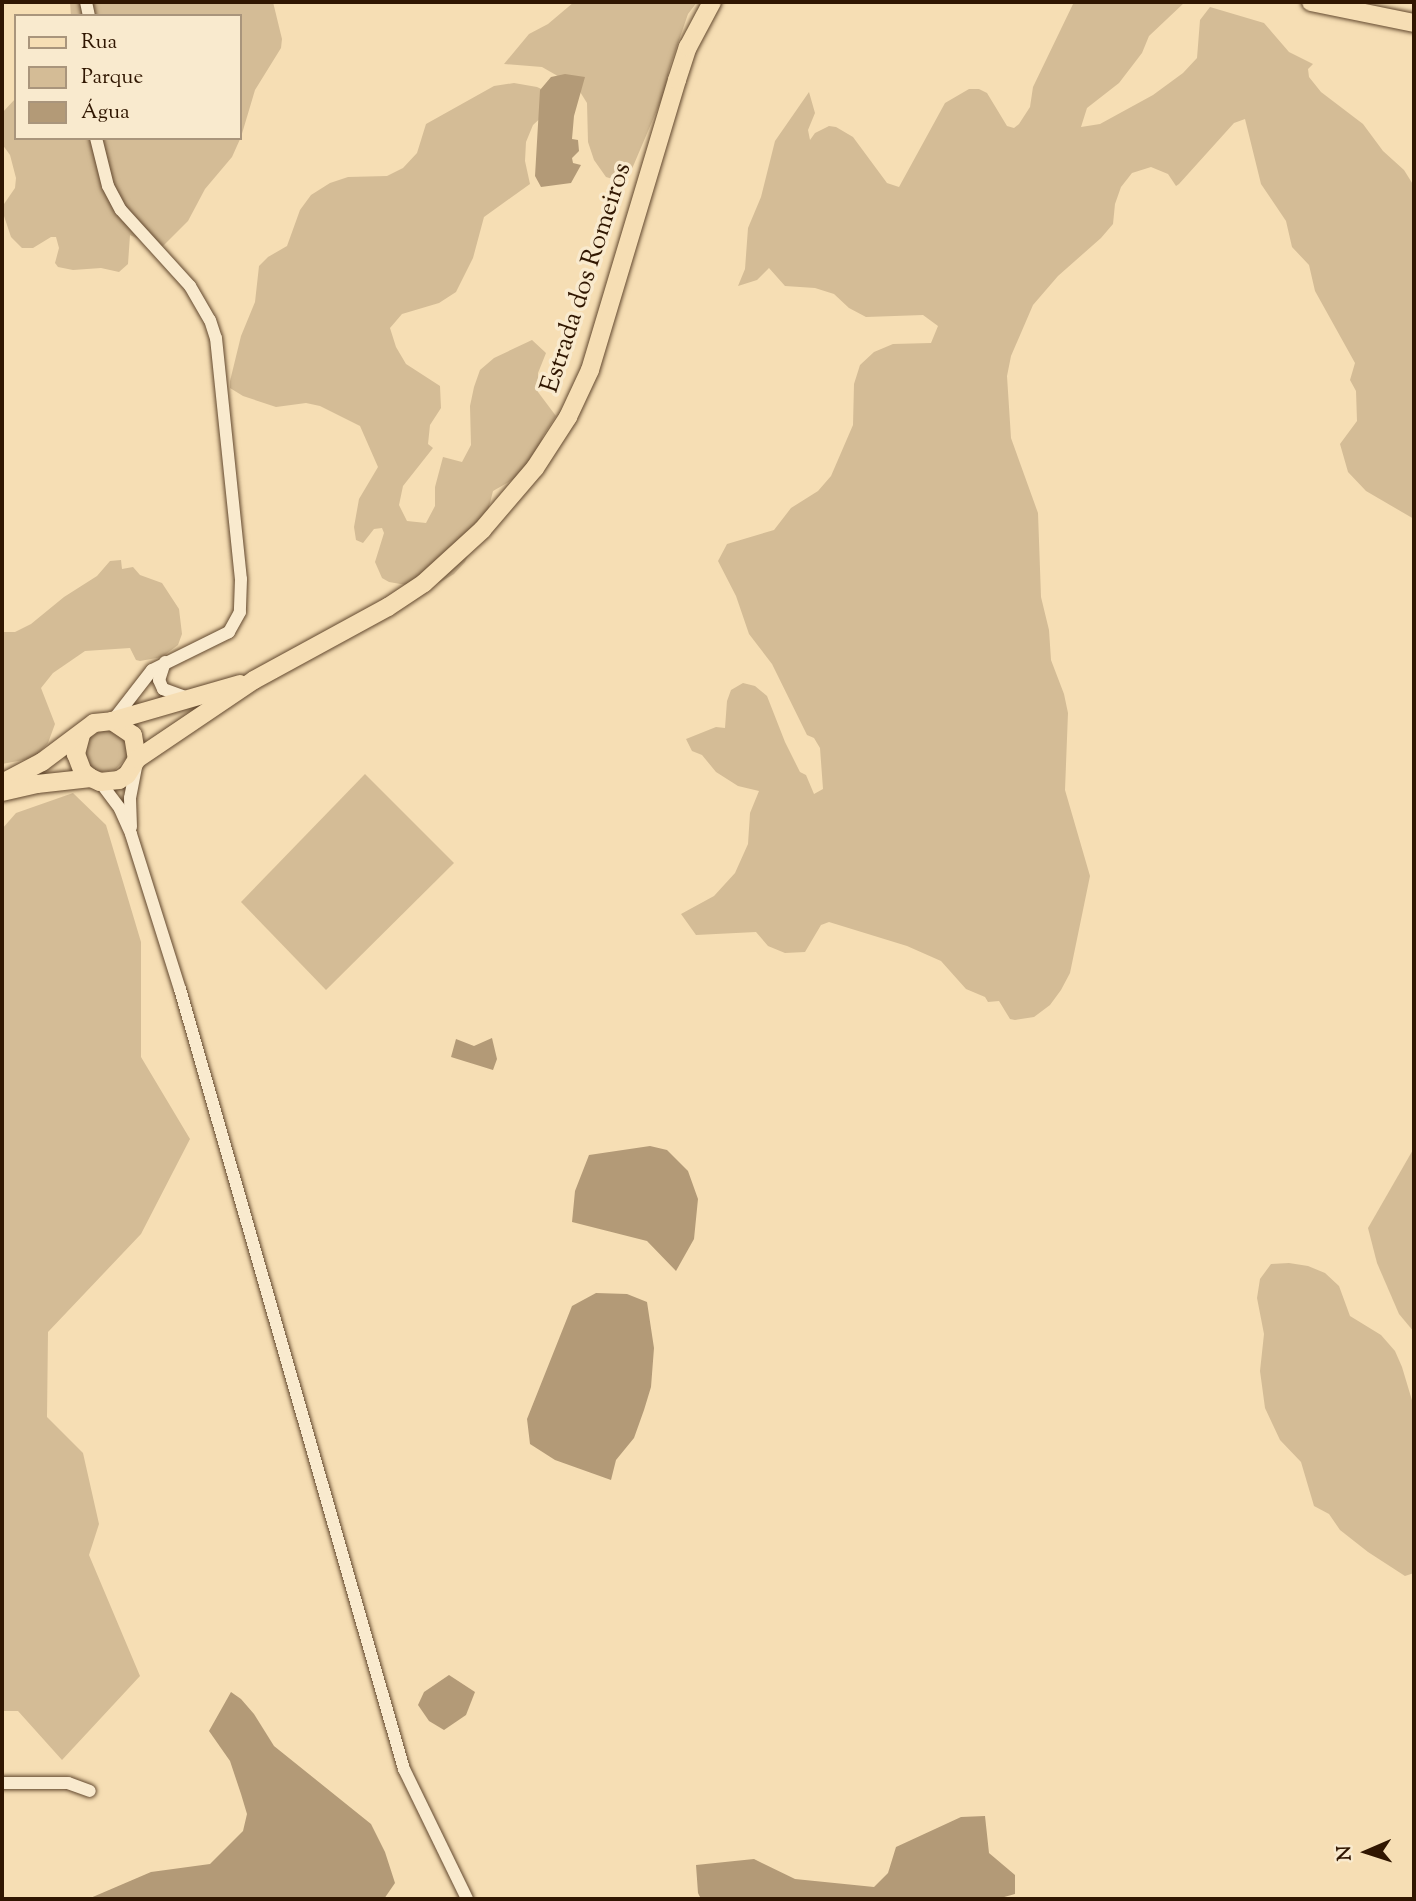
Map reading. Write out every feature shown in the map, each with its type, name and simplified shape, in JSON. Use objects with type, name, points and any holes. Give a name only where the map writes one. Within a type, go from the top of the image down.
[{"type":"main road","name":"Estrada dos Romeiros","points":[[2,792],[37,784],[118,780],[127,775],[137,759],[254,680],[424,583],[482,530],[535,468],[568,417],[590,370],[677,80],[688,47],[712,2]]},
{"type":"main road","points":[[1311,2],[1414,23]]},
{"type":"main road","name":"Estrada dos Romeiros","points":[[2,783],[41,762],[94,723],[112,721],[254,680]]},
{"type":"main road","points":[[112,721],[132,735],[137,759]]},
{"type":"main road","points":[[81,735],[76,754],[83,772],[95,780]]},
{"type":"street","points":[[96,140],[108,186],[121,210],[201,303],[211,320],[220,355],[241,579],[240,612],[229,632],[218,640],[165,662],[146,676],[112,721]]},
{"type":"street","points":[[165,662],[159,680],[163,689],[188,698]]},
{"type":"street","points":[[131,834],[130,797],[137,759]]},
{"type":"street","points":[[95,780],[120,809],[131,834],[180,989],[396,1744],[410,1782],[467,1899]]},
{"type":"street","points":[[2,1783],[68,1783],[90,1791]]},
{"type":"green space","points":[[70,2],[273,2],[282,39],[281,48],[255,90],[242,134],[242,14],[71,14]]},
{"type":"green space","points":[[574,2],[697,2],[688,14],[669,69],[665,91],[626,183],[606,177],[594,160],[588,142],[587,103],[577,87],[542,67],[504,64],[529,34],[548,24]]},
{"type":"green space","points":[[1074,2],[1185,2],[1149,36],[1142,53],[1119,83],[1087,108],[1081,127],[1100,124],[1153,95],[1183,73],[1197,58],[1200,20],[1210,7],[1264,23],[1289,52],[1313,64],[1308,69],[1309,77],[1321,92],[1363,124],[1383,151],[1404,170],[1414,186],[1414,519],[1366,491],[1348,472],[1340,444],[1357,421],[1356,391],[1350,380],[1355,363],[1315,291],[1309,265],[1292,247],[1286,221],[1261,184],[1245,119],[1234,123],[1176,186],[1168,174],[1151,167],[1132,173],[1121,187],[1115,204],[1113,224],[1058,276],[1033,305],[1011,356],[1007,376],[1011,438],[1038,513],[1041,597],[1049,630],[1051,660],[1068,713],[1065,790],[1090,876],[1070,973],[1050,1005],[1034,1017],[1015,1020],[1010,1019],[999,1001],[988,1002],[985,997],[966,989],[941,961],[907,946],[829,922],[821,925],[805,952],[785,953],[768,946],[756,932],[696,935],[681,914],[714,896],[735,873],[748,844],[750,813],[759,791],[738,786],[716,772],[702,755],[692,751],[686,739],[716,727],[725,728],[727,701],[731,690],[743,683],[755,686],[767,696],[785,742],[800,772],[806,775],[814,794],[823,789],[820,748],[814,738],[807,735],[772,664],[749,634],[736,596],[718,561],[727,544],[774,530],[791,508],[818,491],[831,476],[853,425],[854,384],[860,365],[874,352],[893,344],[931,343],[938,326],[923,315],[866,317],[849,308],[834,294],[815,288],[785,286],[769,268],[757,280],[738,286],[745,269],[748,228],[761,197],[775,141],[809,92],[815,113],[808,130],[810,140],[815,133],[829,126],[836,127],[853,137],[887,183],[899,187],[945,103],[969,89],[979,89],[987,93],[1007,126],[1014,128],[1019,124],[1030,107],[1033,87]]},
{"type":"green space","points":[[514,83],[537,87],[552,94],[547,112],[533,125],[526,142],[525,161],[530,184],[484,217],[473,258],[456,292],[439,303],[402,314],[390,328],[396,347],[406,364],[440,386],[441,408],[430,425],[428,444],[433,448],[403,486],[399,505],[407,521],[426,523],[435,506],[435,487],[443,457],[462,462],[471,445],[470,406],[474,387],[480,370],[494,358],[532,340],[546,353],[538,373],[538,392],[556,416],[543,436],[534,462],[524,473],[493,491],[486,519],[465,562],[454,574],[439,583],[412,586],[389,582],[382,578],[375,562],[384,533],[382,528],[374,529],[363,543],[356,540],[354,527],[359,499],[378,467],[360,426],[320,406],[306,403],[276,407],[243,396],[230,388],[241,336],[255,302],[259,266],[287,246],[300,210],[311,195],[330,183],[348,177],[387,176],[403,168],[417,153],[426,124],[494,86]]},
{"type":"green space","points":[[14,100],[14,140],[240,140],[232,157],[205,189],[188,221],[160,249],[130,235],[128,264],[119,272],[101,268],[73,270],[58,267],[55,263],[59,248],[56,237],[51,237],[33,248],[22,248],[11,237],[4,216],[4,204],[15,188],[16,178],[10,155],[2,144],[2,113]]},
{"type":"green space","points":[[121,560],[122,569],[133,567],[140,575],[162,583],[179,609],[182,634],[178,645],[162,657],[140,661],[136,660],[130,648],[85,651],[53,673],[41,688],[55,724],[48,743],[34,758],[2,764],[2,632],[15,632],[31,624],[64,597],[97,576],[110,561]]},
{"type":"green space","points":[[113,727],[128,735],[130,754],[115,770],[93,773],[81,748],[90,736]]},
{"type":"green space","points":[[365,774],[454,863],[326,990],[241,902]]},
{"type":"green space","points":[[73,793],[106,825],[141,942],[141,1057],[190,1139],[141,1234],[48,1332],[47,1417],[83,1453],[99,1524],[89,1555],[140,1676],[62,1760],[18,1711],[2,1711],[2,829],[16,813]]},
{"type":"green space","points":[[1414,1148],[1414,1332],[1399,1314],[1377,1263],[1368,1228]]},
{"type":"green space","points":[[1271,1264],[1308,1266],[1325,1273],[1339,1286],[1350,1316],[1381,1335],[1395,1351],[1402,1367],[1414,1407],[1414,1573],[1405,1576],[1368,1552],[1340,1530],[1329,1514],[1314,1506],[1301,1462],[1280,1440],[1265,1408],[1260,1371],[1264,1334],[1257,1298],[1260,1279]]},
{"type":"water","points":[[565,74],[585,77],[574,116],[572,139],[578,140],[579,151],[572,158],[573,163],[581,165],[571,183],[541,187],[535,176],[540,90],[551,77]]},
{"type":"water","points":[[492,1038],[497,1059],[493,1070],[451,1057],[456,1039],[474,1046]]},
{"type":"water","points":[[650,1146],[667,1150],[688,1171],[698,1199],[694,1239],[676,1271],[647,1241],[572,1222],[575,1191],[589,1155]]},
{"type":"water","points":[[596,1293],[627,1294],[647,1302],[654,1348],[651,1387],[644,1410],[634,1438],[616,1460],[611,1480],[555,1460],[530,1444],[527,1419],[572,1306]]},
{"type":"water","points":[[449,1675],[475,1692],[466,1715],[444,1730],[429,1721],[418,1705],[424,1692]]},
{"type":"water","points":[[231,1692],[254,1714],[274,1746],[371,1824],[385,1852],[395,1883],[384,1899],[88,1899],[151,1872],[210,1864],[243,1831],[247,1814],[230,1761],[209,1731]]},
{"type":"water","points":[[985,1816],[989,1853],[1015,1875],[1015,1894],[997,1899],[701,1899],[698,1893],[696,1865],[754,1859],[795,1879],[874,1887],[888,1873],[896,1847],[961,1817]]}]
